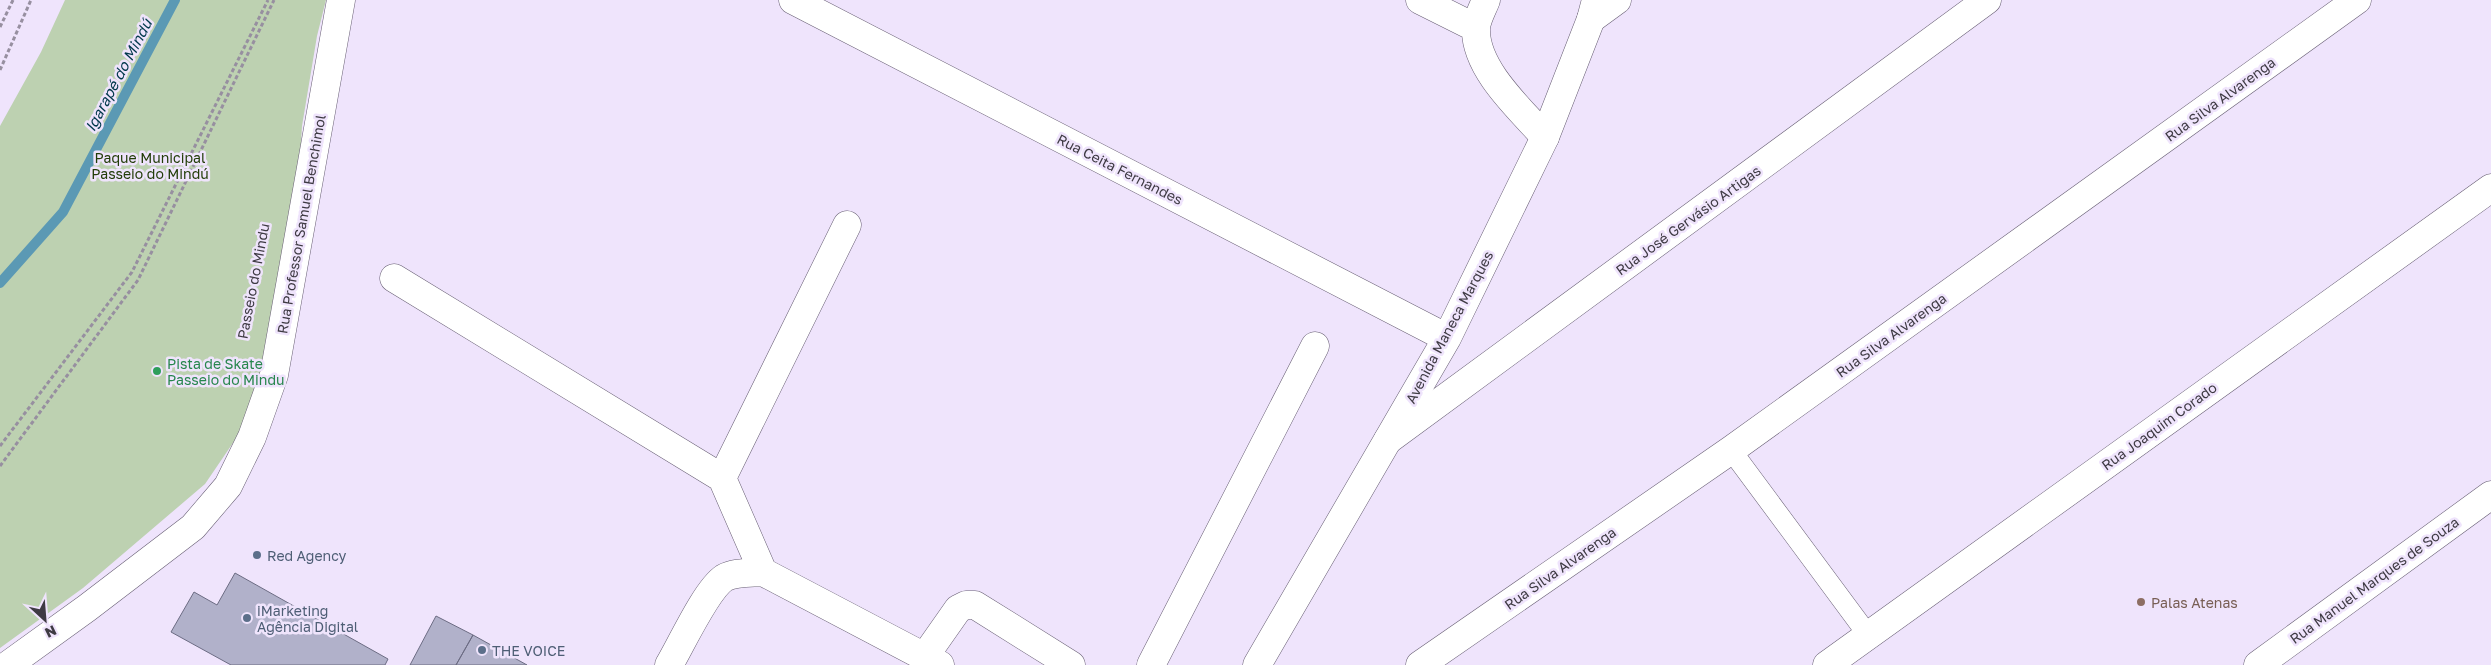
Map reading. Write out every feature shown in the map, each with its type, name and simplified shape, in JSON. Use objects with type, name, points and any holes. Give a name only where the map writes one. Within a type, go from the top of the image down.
[{"type":"street","name":"Rua Professor Samuel Benchimol","points":[[8,665],[88,608],[193,527],[228,486],[252,437],[274,375],[341,0]]},
{"type":"street","name":"Rua Ceita Fernandes","points":[[793,0],[1447,338]]},
{"type":"street","points":[[1420,0],[1476,28]]},
{"type":"street","points":[[1486,0],[1476,28],[1481,54],[1492,76],[1545,137]]},
{"type":"street","points":[[1593,10],[1617,0]]},
{"type":"street","name":"Rua José Gervásio Artigas","points":[[1388,440],[1987,0]]},
{"type":"street","name":"Rua Silva Alvarenga","points":[[1420,665],[1731,450],[2357,0]]},
{"type":"street","name":"Avenida Maneca Marques","points":[[1257,665],[1447,338],[1545,137],[1593,10]]},
{"type":"street","name":"Rua Joaquim Corado","points":[[1826,665],[2491,188]]},
{"type":"street","points":[[722,478],[848,225]]},
{"type":"street","points":[[394,278],[722,478],[763,572]]},
{"type":"street","points":[[1151,665],[1315,346]]},
{"type":"street","name":"Rua Manuel Marques de Souza","points":[[2258,665],[2491,495]]},
{"type":"street","points":[[670,665],[711,592],[724,578],[741,573],[763,572],[933,661],[958,609],[975,605],[1071,665]]},
{"type":"lane","points":[[1731,450],[1868,635]]},
{"type":"path","points":[[0,27],[13,0]]},
{"type":"path","points":[[0,70],[31,0]]},
{"type":"path","points":[[0,446],[132,272],[268,0]]},
{"type":"path","points":[[0,466],[138,280],[274,0]]},
{"type":"green space","name":"Paque Municipal Passeio do Mindú","points":[[65,0],[326,0],[317,36],[302,126],[297,211],[271,365],[237,437],[205,484],[83,588],[0,648],[0,126],[41,52]]},
{"type":"building","name":"iMarketing Agência Digital","points":[[235,573],[388,659],[385,665],[231,665],[171,632],[194,592],[217,605]]},
{"type":"building","points":[[436,616],[473,635],[456,665],[410,665]]},
{"type":"building","name":"THE VOICE","points":[[473,635],[527,665],[456,665]]},
{"type":"waterway","name":"Igarapé do Mindú","points":[[0,283],[63,212],[175,0]]},
{"type":"place","name":"Pista de Skate Passeio do Mindu","points":[[157,371]]},
{"type":"place","name":"Red Agency","points":[[257,555]]},
{"type":"place","name":"Palas Atenas","points":[[2141,602]]},
{"type":"place","name":"iMarketing Agência Digital","points":[[247,618]]},
{"type":"place","name":"THE VOICE","points":[[482,650]]}]
